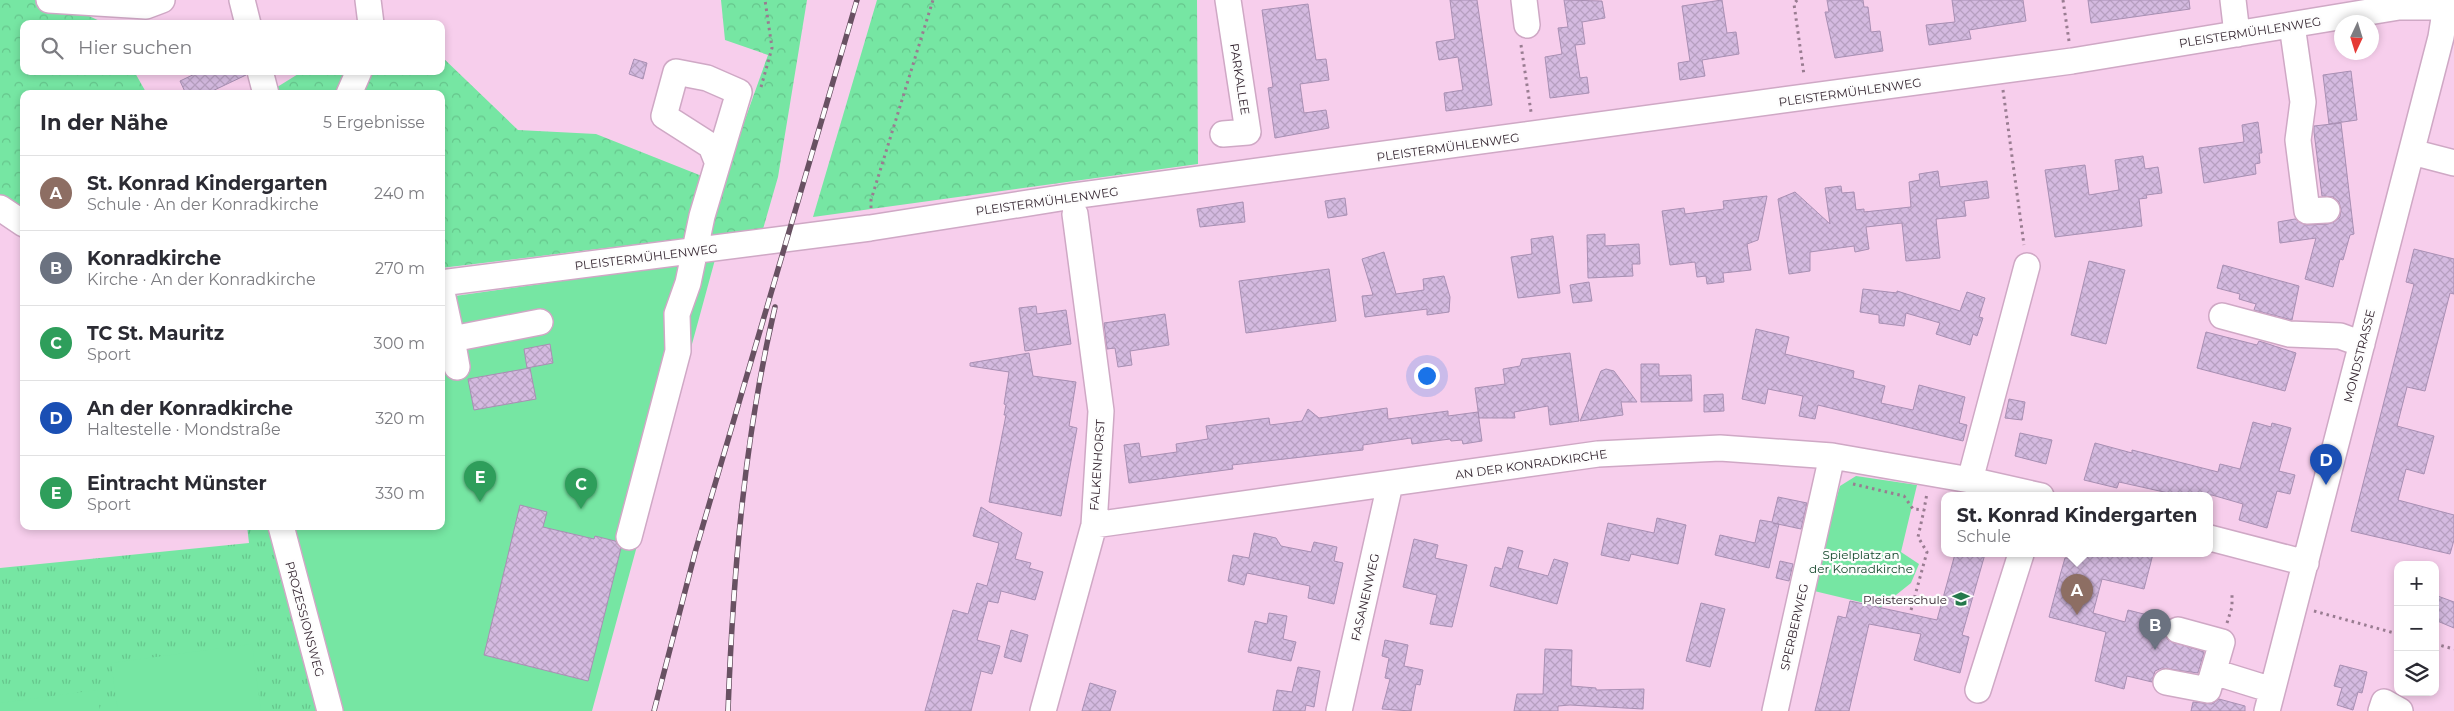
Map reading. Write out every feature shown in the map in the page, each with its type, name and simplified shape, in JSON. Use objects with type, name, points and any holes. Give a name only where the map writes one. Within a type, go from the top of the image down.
[{"type":"street","points":[[49,0],[146,6],[162,0]]},
{"type":"street","points":[[242,0],[247,20]]},
{"type":"street","points":[[368,0],[370,20]]},
{"type":"street","name":"PARKALLEE","points":[[1223,134],[1248,132],[1228,0]]},
{"type":"street","points":[[1524,0],[1527,24]]},
{"type":"street","points":[[2232,0],[2237,34]]},
{"type":"street","name":"PLEISTERMÜHLENWEG","points":[[445,282],[870,228],[1073,196],[2072,61],[2292,25],[2399,3],[2449,7]]},
{"type":"street","name":"MONDSTRASSE","points":[[2269,700],[2449,7]]},
{"type":"street","points":[[2292,25],[2303,102],[2298,140],[2307,211],[2327,210]]},
{"type":"street","points":[[261,75],[265,90]]},
{"type":"street","points":[[351,90],[357,75]]},
{"type":"street","points":[[2412,152],[2454,163]]},
{"type":"street","points":[[629,537],[678,351],[677,314],[688,283],[694,250],[717,161]]},
{"type":"street","points":[[0,208],[20,221]]},
{"type":"street","name":"FALKENHORST","points":[[1043,711],[1094,525],[1101,411],[1075,214]]},
{"type":"street","points":[[1970,480],[2027,266]]},
{"type":"street","points":[[445,307],[457,367]]},
{"type":"street","points":[[2222,316],[2289,334],[2340,336],[2362,344]]},
{"type":"street","points":[[452,339],[540,322]]},
{"type":"street","name":"AN DER KONRADKIRCHE","points":[[1094,525],[1598,454],[1720,448],[1830,466],[1932,473],[2021,492]]},
{"type":"street","name":"SPERBERWEG","points":[[1775,711],[1830,466]]},
{"type":"street","name":"FASANENWEG","points":[[1339,711],[1390,484]]},
{"type":"street","name":"PROZESSIONSWEG","points":[[281,530],[330,711]]},
{"type":"street","points":[[2213,539],[2306,562]]},
{"type":"street","points":[[1978,690],[2020,557]]},
{"type":"street","points":[[2166,682],[2208,690],[2222,642],[2178,630]]},
{"type":"street","points":[[2214,672],[2269,700]]},
{"type":"street","points":[[2381,711],[2384,702],[2400,711]]},
{"type":"path","points":[[870,228],[871,200],[932,0]]},
{"type":"path","points":[[1797,0],[1794,4],[1808,98]]},
{"type":"path","points":[[2063,0],[2072,61]]},
{"type":"path","points":[[1527,24],[1518,32],[1535,135]]},
{"type":"path","points":[[2000,70],[2027,266]]},
{"type":"path","points":[[1830,466],[1904,496],[1913,509],[1924,510]]},
{"type":"path","points":[[1911,610],[1927,552],[1918,537],[1932,473]]},
{"type":"path","points":[[2222,642],[2232,607],[2232,594]]},
{"type":"path","points":[[2294,606],[2394,633]]},
{"type":"path","points":[[2439,645],[2454,648]]},
{"type":"green space","points":[[0,0],[55,0],[98,20],[20,20],[20,75],[136,75],[145,90],[20,90],[20,211],[0,198]]},
{"type":"green space","points":[[721,0],[807,0],[778,177],[763,229],[445,268],[445,90],[272,90],[297,75],[445,75],[445,60],[518,130],[596,134],[722,184],[768,55],[725,40]]},
{"type":"green space","points":[[877,0],[1197,0],[1198,164],[813,217]]},
{"type":"green space","points":[[716,256],[592,711],[337,711],[287,530],[445,530],[445,297]]},
{"type":"green space","name":"Spielplatz an der Konradkirche","points":[[1856,476],[1917,485],[1901,552],[1919,564],[1911,583],[1881,607],[1810,590],[1840,486]]},
{"type":"green space","points":[[247,530],[275,530],[323,711],[0,711],[0,568],[249,543]]},
{"type":"green space","points":[[252,644],[261,711],[118,711],[111,663]]},
{"type":"green space","points":[[97,690],[100,711],[0,711],[0,703]]},
{"type":"building","points":[[1450,0],[1477,0],[1492,105],[1446,111],[1444,93],[1463,90],[1458,57],[1439,60],[1436,42],[1455,39]]},
{"type":"building","points":[[1564,0],[1602,1],[1605,18],[1582,22],[1585,44],[1575,45],[1580,78],[1587,77],[1589,93],[1550,98],[1545,57],[1562,54],[1558,28],[1568,27]]},
{"type":"building","points":[[1722,0],[1727,33],[1736,32],[1739,54],[1702,60],[1705,76],[1680,80],[1678,63],[1690,61],[1682,6]]},
{"type":"building","points":[[1827,0],[1863,0],[1864,7],[1868,7],[1871,32],[1880,31],[1883,51],[1835,58],[1825,12],[1829,12]]},
{"type":"building","points":[[1952,0],[2023,0],[2026,21],[1969,30],[1971,39],[1929,45],[1926,25],[1955,22]]},
{"type":"building","points":[[2088,0],[2189,0],[2190,9],[2091,23]]},
{"type":"building","points":[[1308,4],[1316,60],[1326,59],[1329,80],[1300,84],[1304,113],[1326,110],[1329,128],[1275,138],[1268,88],[1273,87],[1262,10]]},
{"type":"building","points":[[634,59],[647,63],[643,79],[629,74]]},
{"type":"building","points":[[2351,71],[2357,120],[2329,124],[2323,75]]},
{"type":"building","points":[[193,75],[246,75],[214,90],[184,90],[180,81]]},
{"type":"building","points":[[2258,122],[2262,153],[2259,153],[2260,163],[2255,164],[2256,174],[2204,183],[2199,148],[2244,142],[2242,125]]},
{"type":"building","points":[[2341,123],[2354,234],[2350,235],[2343,260],[2340,259],[2333,287],[2305,279],[2316,238],[2280,243],[2278,222],[2295,219],[2307,225],[2328,224],[2340,217],[2341,209],[2339,202],[2333,197],[2322,196],[2314,126]]},
{"type":"building","points":[[2143,156],[2145,169],[2158,167],[2162,193],[2146,195],[2147,198],[2139,199],[2142,226],[2055,237],[2045,170],[2085,165],[2089,195],[2119,190],[2115,160]]},
{"type":"building","points":[[1938,171],[1940,187],[1987,181],[1989,198],[1964,201],[1966,216],[1936,219],[1940,258],[1906,261],[1902,223],[1866,227],[1869,249],[1855,252],[1854,246],[1810,252],[1810,271],[1789,274],[1778,199],[1795,192],[1830,224],[1825,188],[1841,186],[1842,193],[1854,192],[1856,210],[1864,209],[1864,212],[1911,207],[1909,182],[1920,180],[1919,174]]},
{"type":"building","points":[[1767,196],[1758,240],[1747,244],[1751,270],[1723,273],[1724,282],[1707,284],[1706,276],[1697,277],[1695,262],[1670,265],[1662,211],[1684,208],[1685,214],[1724,209],[1723,201]]},
{"type":"building","points":[[1345,198],[1347,215],[1328,218],[1325,201]]},
{"type":"building","points":[[1243,202],[1245,222],[1200,227],[1197,209]]},
{"type":"building","points":[[1605,234],[1605,246],[1639,244],[1640,264],[1632,264],[1633,276],[1588,278],[1587,235]]},
{"type":"building","points":[[1553,236],[1560,293],[1518,298],[1511,257],[1532,254],[1531,239]]},
{"type":"building","points":[[2414,249],[2454,259],[2454,294],[2450,293],[2425,391],[2407,387],[2397,426],[2434,436],[2424,474],[2406,469],[2398,500],[2454,515],[2454,540],[2450,554],[2351,531],[2414,284],[2406,282]]},
{"type":"building","points":[[1384,252],[1396,294],[1424,290],[1423,279],[1444,276],[1450,297],[1449,312],[1427,315],[1427,309],[1365,317],[1362,296],[1373,295],[1362,259]]},
{"type":"building","points":[[2089,261],[2125,270],[2106,344],[2071,335]]},
{"type":"building","points":[[2223,265],[2299,286],[2292,320],[2254,310],[2256,304],[2239,299],[2240,294],[2217,288]]},
{"type":"building","points":[[1329,269],[1336,321],[1246,333],[1239,281]]},
{"type":"building","points":[[1589,282],[1592,301],[1573,303],[1570,285]]},
{"type":"building","points":[[1863,289],[1897,293],[1897,291],[1960,311],[1967,292],[1985,298],[1979,317],[1983,318],[1977,336],[1973,334],[1970,345],[1936,334],[1940,323],[1906,313],[1904,326],[1879,323],[1879,315],[1860,312]]},
{"type":"building","points":[[1036,306],[1037,314],[1066,310],[1071,344],[1025,351],[1019,308]]},
{"type":"building","points":[[1165,314],[1169,345],[1130,351],[1132,365],[1118,367],[1115,348],[1107,349],[1104,323]]},
{"type":"building","points":[[1756,329],[1789,337],[1785,354],[1854,371],[1853,378],[1885,386],[1881,403],[1913,410],[1919,385],[1965,397],[1959,423],[1967,425],[1963,441],[1818,405],[1815,419],[1799,416],[1803,396],[1768,389],[1765,404],[1742,399]]},
{"type":"building","points":[[2206,332],[2257,345],[2259,341],[2296,353],[2285,391],[2197,368]]},
{"type":"building","points":[[550,344],[553,363],[527,368],[524,349]]},
{"type":"building","points":[[1029,353],[1033,376],[1076,382],[1069,426],[1077,428],[1061,516],[989,502],[1006,415],[1004,415],[1006,405],[1004,404],[1009,372],[970,366],[970,363]]},
{"type":"building","points":[[1570,353],[1579,421],[1550,425],[1548,406],[1514,412],[1515,418],[1479,418],[1475,388],[1505,384],[1503,369],[1520,366],[1522,359]]},
{"type":"building","points":[[1641,364],[1659,364],[1659,376],[1691,375],[1692,401],[1641,402]]},
{"type":"building","points":[[530,368],[536,399],[474,410],[468,379]]},
{"type":"building","points":[[1606,369],[1614,371],[1637,402],[1621,402],[1623,415],[1580,421],[1601,371]]},
{"type":"building","points":[[1723,394],[1724,411],[1704,412],[1704,395]]},
{"type":"building","points":[[2009,399],[2025,402],[2022,420],[2005,418]]},
{"type":"building","points":[[1387,408],[1388,419],[1448,411],[1448,416],[1478,412],[1482,441],[1463,444],[1462,440],[1451,441],[1450,439],[1412,444],[1411,438],[1363,445],[1363,450],[1232,465],[1233,469],[1129,483],[1124,445],[1139,443],[1141,457],[1156,455],[1177,452],[1176,444],[1208,439],[1206,426],[1269,418],[1270,425],[1302,421],[1308,409],[1319,418]]},
{"type":"building","points":[[2253,422],[2271,427],[2272,423],[2291,428],[2279,471],[2295,475],[2290,494],[2277,491],[2267,528],[2239,520],[2243,504],[2213,495],[2213,492],[2164,492],[2119,482],[2117,488],[2084,480],[2095,443],[2132,453],[2132,450],[2218,472],[2220,464],[2240,469]]},
{"type":"building","points":[[2020,433],[2052,440],[2046,464],[2015,456]]},
{"type":"building","points":[[1778,497],[1807,503],[1801,529],[1779,524],[1769,568],[1715,555],[1720,535],[1755,543],[1760,520],[1772,522]]},
{"type":"building","points":[[520,505],[547,512],[543,527],[594,539],[595,536],[615,541],[621,548],[588,681],[484,655]]},
{"type":"building","points":[[981,507],[1022,533],[1015,559],[1031,563],[1029,568],[1043,572],[1035,600],[1001,591],[998,603],[988,601],[977,640],[1000,646],[992,674],[981,671],[971,711],[925,711],[953,610],[968,614],[977,583],[987,586],[999,543],[973,536]]},
{"type":"building","points":[[1657,518],[1686,525],[1678,564],[1631,554],[1629,561],[1601,555],[1608,523],[1654,533]]},
{"type":"building","points":[[1254,533],[1276,538],[1281,546],[1311,552],[1314,542],[1337,547],[1334,561],[1343,563],[1334,604],[1308,598],[1310,586],[1247,573],[1244,585],[1228,581],[1233,555],[1249,558]]},
{"type":"building","points":[[1414,539],[1438,545],[1435,558],[1467,565],[1452,627],[1430,624],[1437,595],[1403,587]]},
{"type":"building","points":[[1508,547],[1523,551],[1518,568],[1548,576],[1554,559],[1568,563],[1557,604],[1490,586],[1495,567],[1502,569]]},
{"type":"building","points":[[1954,557],[1984,557],[1962,635],[1969,637],[1960,673],[1914,660],[1921,634],[1869,624],[1849,711],[1815,711],[1838,616],[1846,618],[1850,601],[1937,620]]},
{"type":"building","points":[[2152,557],[2144,589],[2102,579],[2093,613],[2125,622],[2128,610],[2167,620],[2164,633],[2168,640],[2204,652],[2198,673],[2162,668],[2155,671],[2152,682],[2127,676],[2124,689],[2095,681],[2106,632],[2049,617],[2065,558]]},
{"type":"building","points":[[1780,561],[1793,564],[1789,581],[1776,578]]},
{"type":"building","points":[[2439,596],[2454,602],[2454,628],[2439,622]]},
{"type":"building","points":[[1701,603],[1725,609],[1710,667],[1686,661]]},
{"type":"building","points":[[1269,613],[1287,616],[1283,639],[1296,642],[1291,661],[1248,652],[1255,621],[1267,624]]},
{"type":"building","points":[[1011,630],[1028,635],[1021,662],[1004,657]]},
{"type":"building","points":[[1385,640],[1408,645],[1404,666],[1423,670],[1420,685],[1416,684],[1411,711],[1382,709],[1390,679],[1385,678],[1389,658],[1382,656]]},
{"type":"building","points":[[1545,649],[1572,650],[1571,686],[1596,688],[1596,690],[1644,689],[1643,709],[1570,705],[1558,706],[1558,711],[1514,711],[1517,694],[1543,694]]},
{"type":"building","points":[[2340,665],[2367,672],[2362,693],[2358,692],[2353,710],[2337,705],[2342,688],[2334,686]]},
{"type":"building","points":[[1298,667],[1320,671],[1314,707],[1306,705],[1305,711],[1273,711],[1277,690],[1292,692]]},
{"type":"building","points":[[1090,683],[1116,691],[1110,711],[1082,711]]},
{"type":"building","points":[[2219,699],[2245,706],[2245,711],[2191,711],[2193,702],[2212,704]]},
{"type":"railway","points":[[654,711],[696,549],[857,0]]},
{"type":"railway","points":[[728,711],[733,609],[742,507],[755,407],[775,307]]},
{"type":"place","name":"An der Konradkirche","points":[[2326,485]]},
{"type":"place","name":"Eintracht Münster","points":[[480,502]]},
{"type":"place","name":"TC St. Mauritz","points":[[581,509]]},
{"type":"place","name":"Pleisterschule","points":[[1961,599]]},
{"type":"place","name":"St. Konrad Kindergarten","points":[[2077,615]]},
{"type":"place","name":"Konradkirche","points":[[2155,650]]}]
